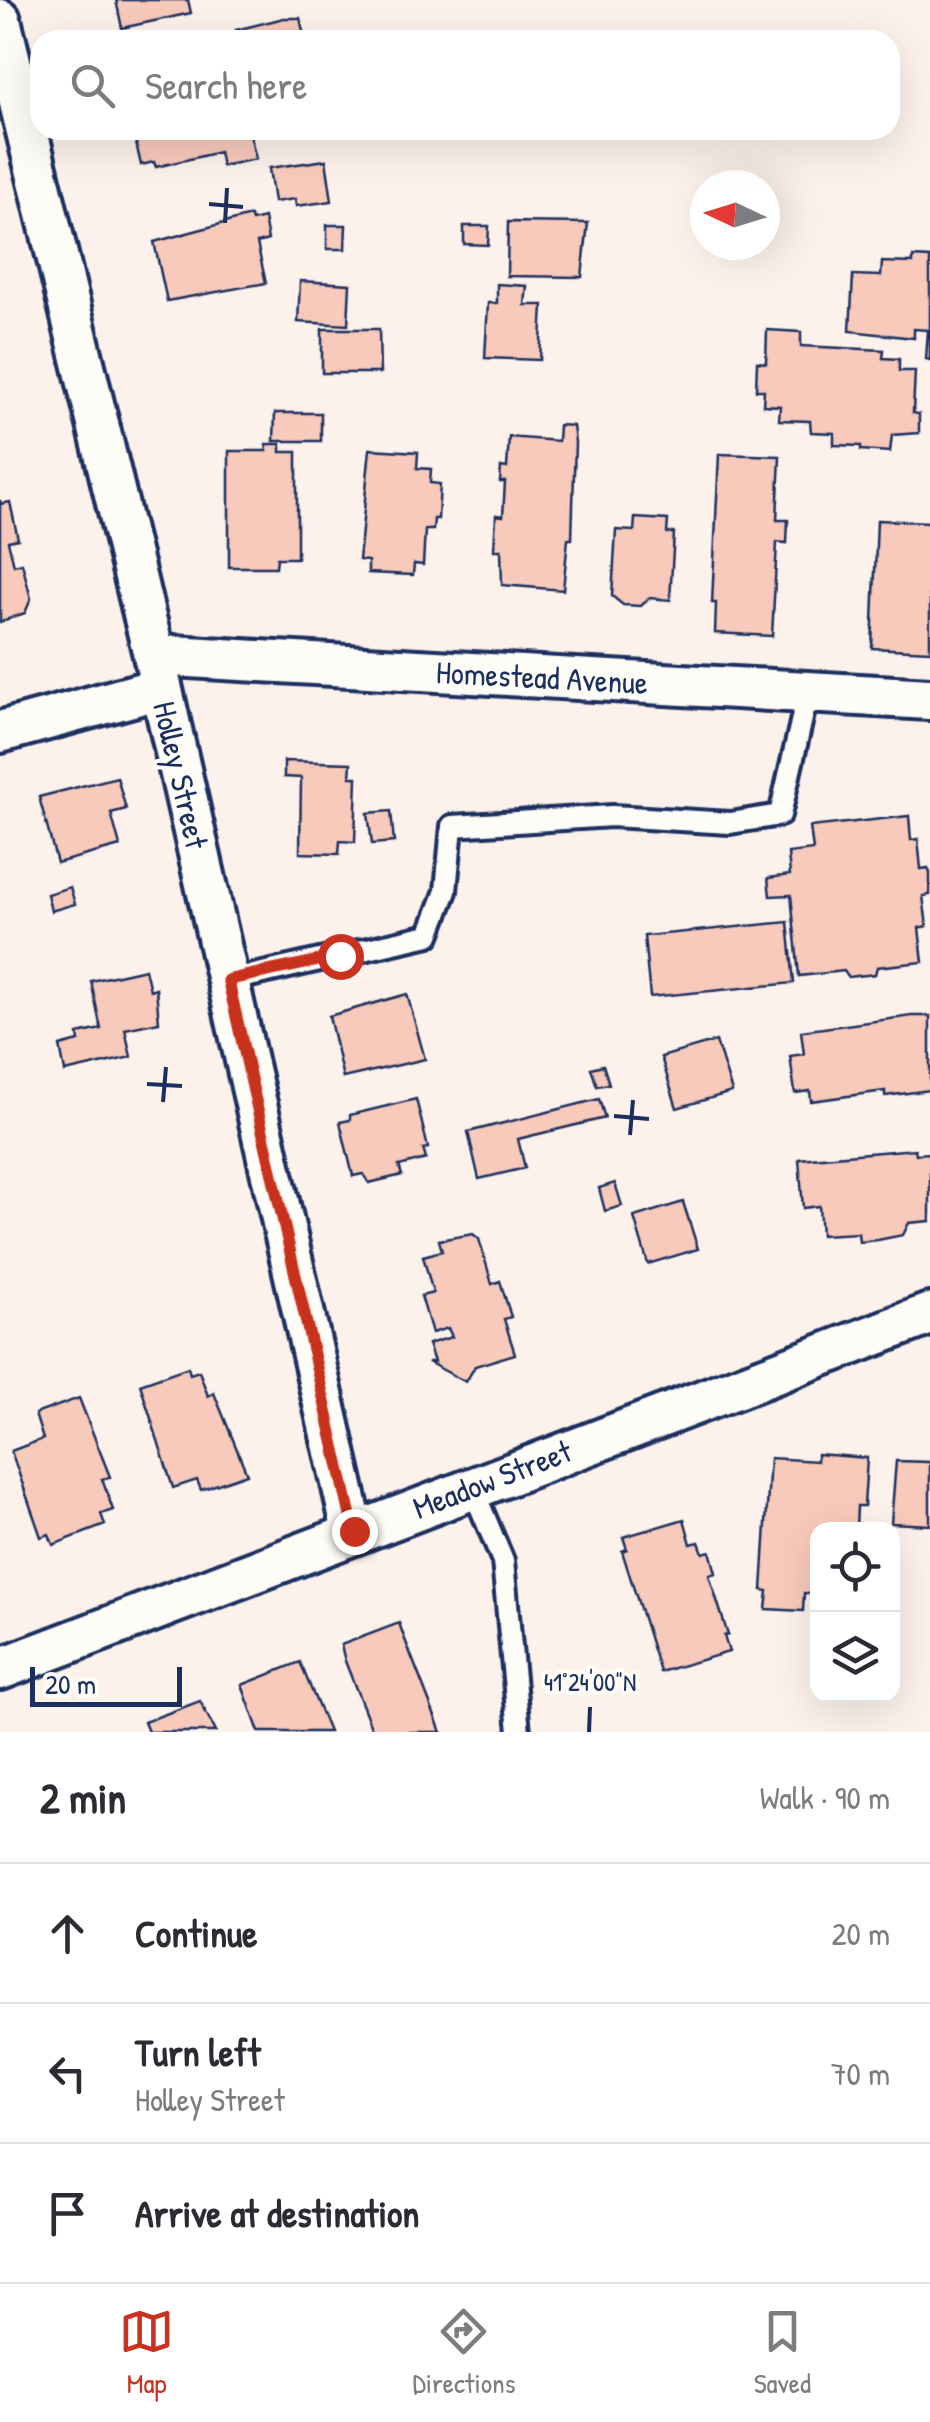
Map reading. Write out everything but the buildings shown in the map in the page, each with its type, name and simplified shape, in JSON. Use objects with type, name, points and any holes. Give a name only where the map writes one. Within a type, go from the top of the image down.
[{"type":"street","name":"Holley Street","points":[[0,20],[158,672],[354,1531]]},
{"type":"street","name":"Homestead Avenue","points":[[0,732],[158,672],[930,698]]},
{"type":"street","name":"Meadow Street","points":[[0,1669],[930,1314]]},
{"type":"lane","points":[[228,980],[429,935],[446,891],[452,826],[612,816],[730,823],[780,815],[808,692]]},
{"type":"lane","points":[[472,1487],[503,1561],[518,1732]]},
{"type":"route","points":[[340,956],[228,980],[354,1531]]}]
